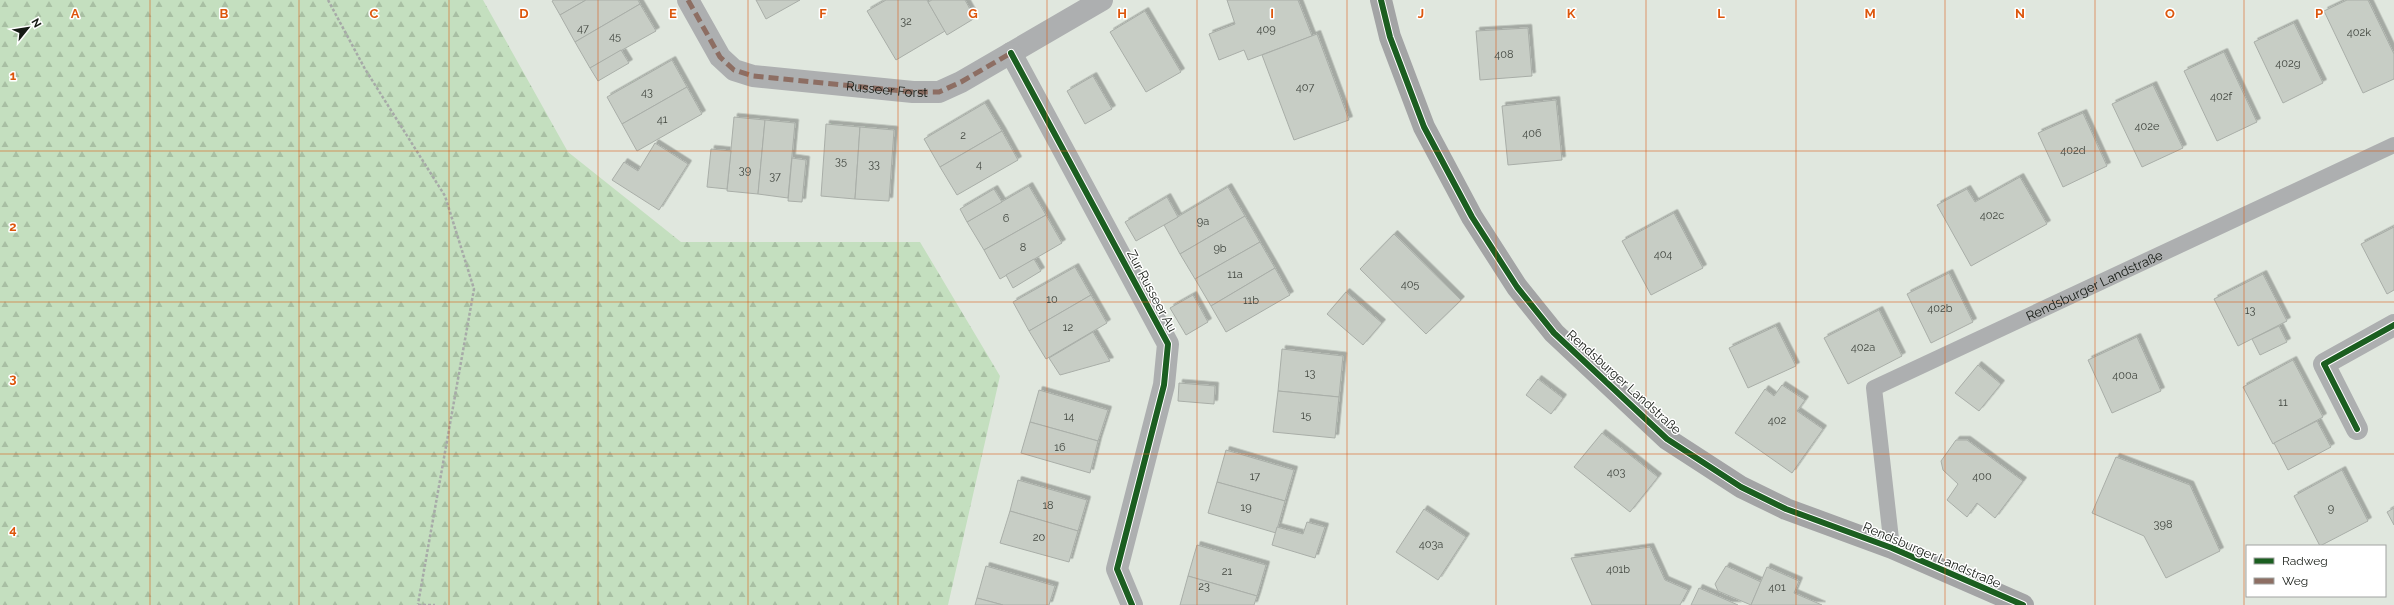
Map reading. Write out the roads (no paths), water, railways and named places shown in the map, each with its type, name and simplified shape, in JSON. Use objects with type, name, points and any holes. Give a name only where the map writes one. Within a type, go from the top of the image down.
[{"type":"street","name":"Russeer Forst","points":[[688,0],[720,58],[734,70],[753,76],[913,92],[939,92],[961,82],[1102,0]]},
{"type":"street","name":"Rendsburger Landstraße","points":[[1381,0],[1390,37],[1424,127],[1472,217],[1517,287],[1554,333],[1667,439],[1741,487],[1786,509],[1892,548],[2023,605]]},
{"type":"street","name":"Zur Russeer Au","points":[[1012,53],[1168,344],[1164,385],[1117,570],[1132,605]]},
{"type":"street","points":[[2357,429],[2324,364],[2394,325]]},
{"type":"lane","name":"Rendsburger Landstraße","points":[[1892,548],[1874,388],[2394,145]]}]
